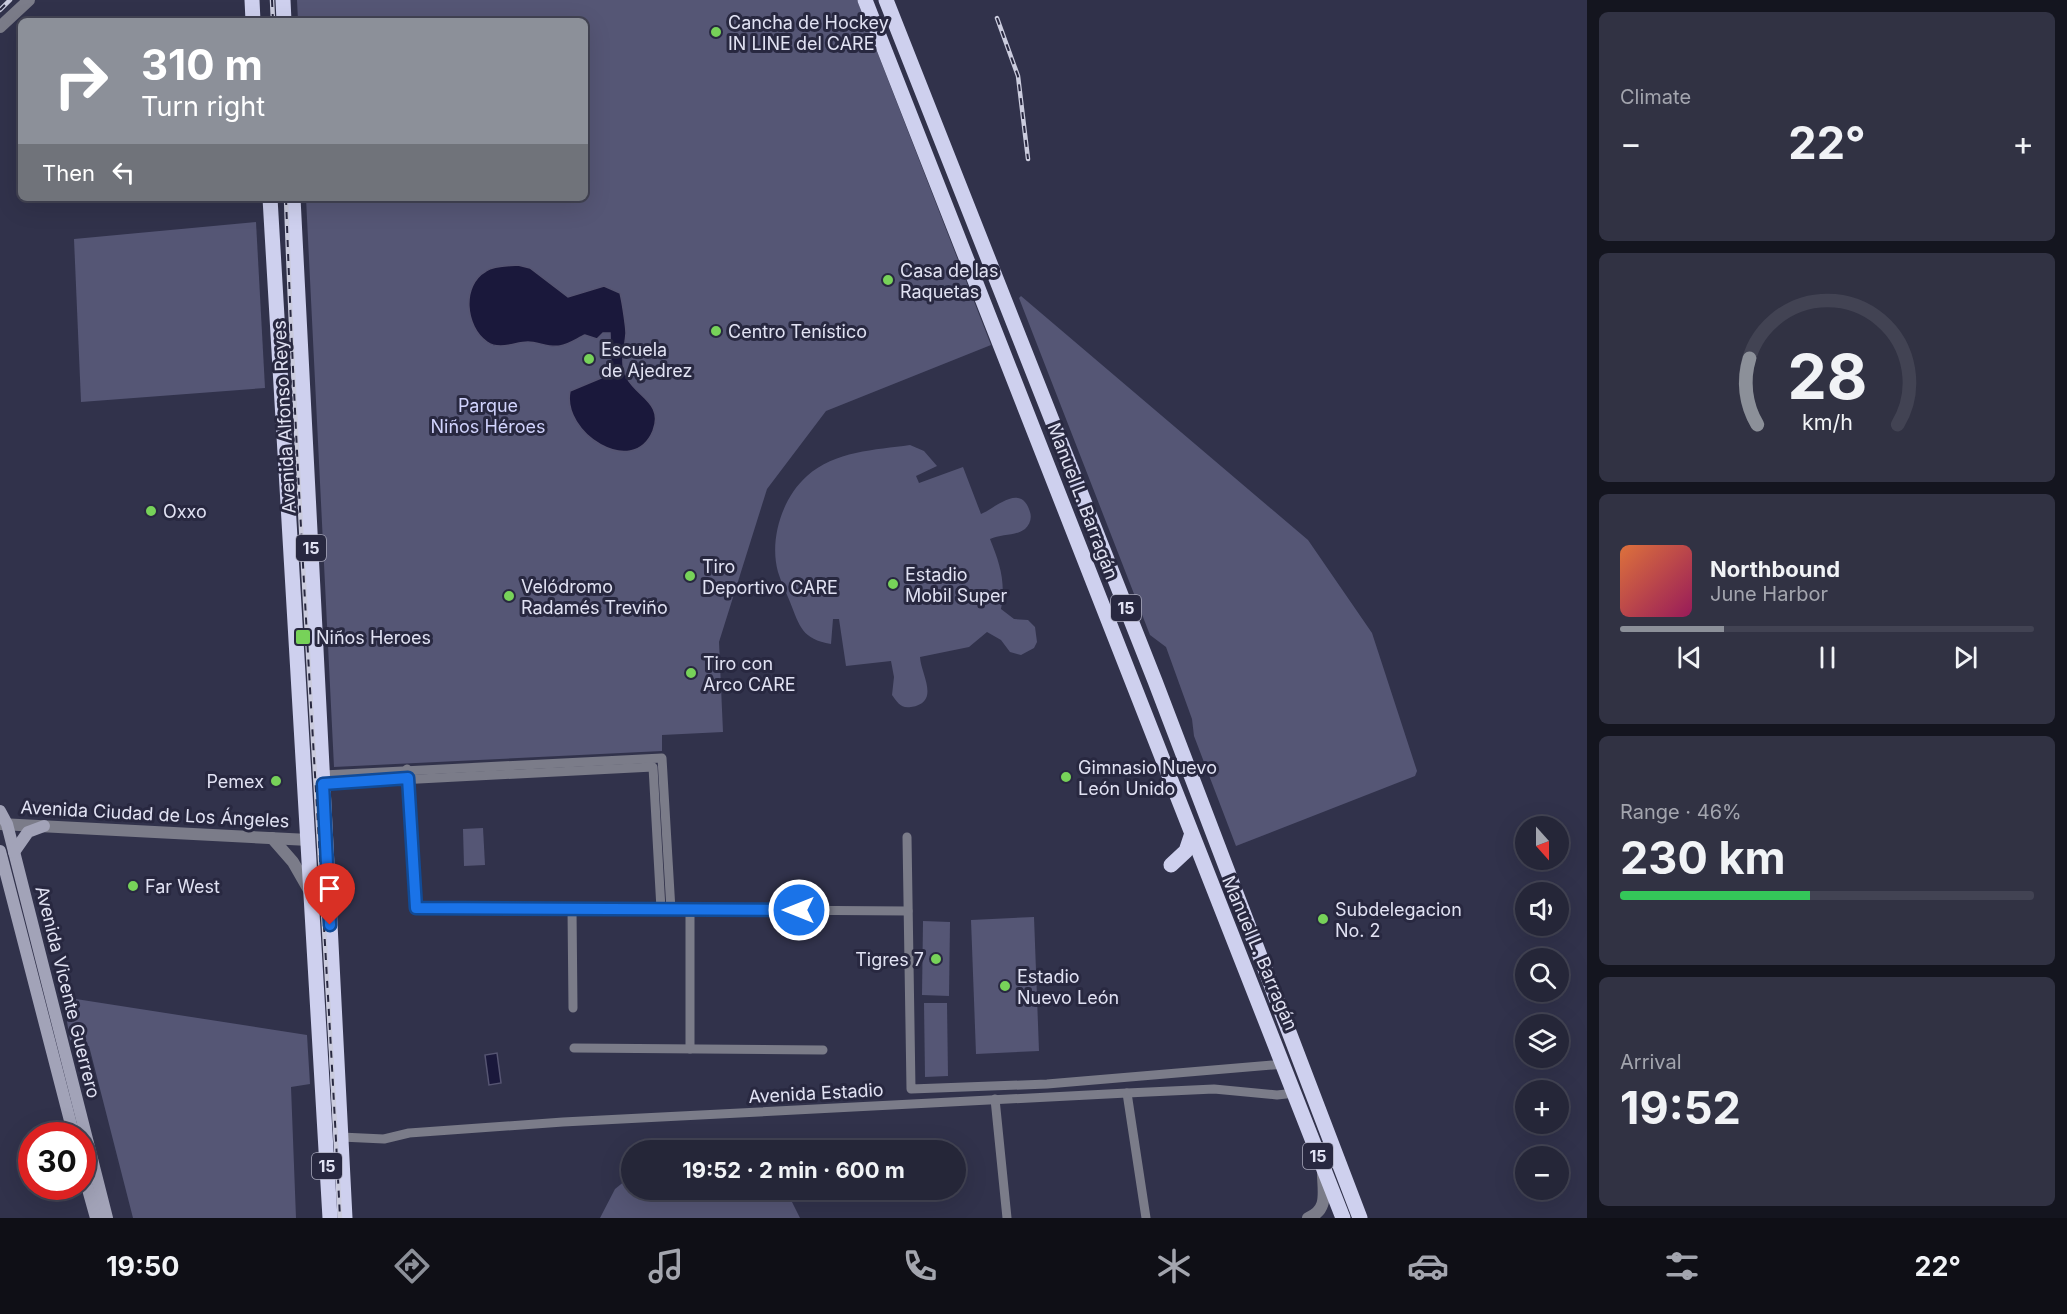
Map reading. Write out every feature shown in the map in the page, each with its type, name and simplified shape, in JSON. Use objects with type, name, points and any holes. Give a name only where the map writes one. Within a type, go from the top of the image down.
[{"type":"highway","points":[[252,0],[253,18]]},
{"type":"highway","points":[[261,0],[262,18]]},
{"type":"highway","points":[[283,0],[284,18]]},
{"type":"highway","points":[[291,0],[292,18]]},
{"type":"highway","name":"Manuel L. Barragán","points":[[865,0],[1191,836],[1285,1064],[1343,1218]]},
{"type":"highway","name":"Manuel L. Barragán","points":[[886,0],[1155,681],[1360,1218]]},
{"type":"highway","name":"Avenida Alfonso Reyes","points":[[270,201],[331,1213]]},
{"type":"highway","name":"Avenida Alfonso Reyes","points":[[292,201],[341,1137]]},
{"type":"highway","points":[[290,523],[308,489]]},
{"type":"highway","points":[[1174,790],[1197,829],[1232,917],[1233,935]]},
{"type":"highway","points":[[309,859],[325,808]]},
{"type":"highway","points":[[1172,865],[1186,851],[1191,836]]},
{"type":"highway","name":"15","points":[[341,1137],[345,1218]]},
{"type":"main road","name":"Avenida Vicente Guerrero","points":[[0,811],[14,852],[108,1218]]},
{"type":"main road","points":[[14,852],[28,832],[44,826]]},
{"type":"main road","name":"Avenida Vicente Guerrero","points":[[0,851],[70,1122]]},
{"type":"main road","points":[[91,1200],[96,1218]]},
{"type":"street","points":[[0,27],[29,0]]},
{"type":"street","points":[[323,780],[663,758],[672,910]]},
{"type":"street","points":[[468,771],[653,767],[661,909]]},
{"type":"street","points":[[407,774],[416,908],[908,911]]},
{"type":"street","name":"Avenida Ciudad de Los Ángeles","points":[[4,824],[309,840]]},
{"type":"street","points":[[907,837],[911,1089],[1047,1084],[1285,1064]]},
{"type":"street","points":[[272,838],[293,862],[311,894]]},
{"type":"street","points":[[572,909],[573,1008]]},
{"type":"street","points":[[690,910],[690,1049]]},
{"type":"street","points":[[574,1048],[823,1050]]},
{"type":"street","name":"Avenida Estadio","points":[[341,1137],[384,1139],[409,1133],[563,1122],[996,1099],[1214,1089],[1277,1095],[1295,1093]]},
{"type":"street","points":[[1127,1093],[1146,1218]]},
{"type":"street","points":[[996,1099],[1007,1218]]},
{"type":"street","points":[[1308,1218],[1323,1208],[1322,1166]]},
{"type":"green space","name":"Parque Niños Héroes","points":[[297,0],[857,0],[991,345],[826,411],[767,489],[719,642],[723,732],[662,735],[662,751],[334,767],[306,201],[588,201],[588,18],[298,18]]},
{"type":"green space","points":[[256,222],[265,388],[81,402],[74,239]]},
{"type":"green space","points":[[1021,296],[1308,540],[1372,633],[1417,771],[1415,776],[1236,846],[1194,736],[1192,719],[1166,647],[1150,635],[1019,298]]},
{"type":"green space","name":"Estadio Mobil Super","points":[[910,445],[924,451],[937,466],[916,476],[919,483],[963,467],[981,514],[1014,498],[1026,503],[1031,516],[1025,529],[990,539],[1001,573],[1003,590],[1001,609],[1014,619],[1028,620],[1035,627],[1037,642],[1034,648],[1021,655],[1010,652],[1001,640],[987,632],[969,647],[920,657],[927,694],[925,700],[920,704],[905,707],[892,695],[894,677],[891,661],[846,666],[839,619],[833,619],[831,644],[814,639],[803,630],[779,576],[775,547],[784,508],[798,485],[807,476],[830,461],[856,453]]},
{"type":"green space","points":[[483,828],[485,865],[464,866],[463,829]]},
{"type":"green space","name":"Estadio Nuevo León","points":[[1034,917],[1039,1051],[976,1054],[971,920]]},
{"type":"green space","name":"Tigres 7","points":[[923,921],[950,922],[949,996],[922,995]]},
{"type":"green space","points":[[63,997],[307,1035],[310,1084],[291,1087],[296,1218],[133,1218],[89,1046],[70,1040]]},
{"type":"green space","name":"Tigres 7","points":[[924,1003],[947,1003],[948,1076],[925,1077]]},
{"type":"green space","points":[[621,1184],[621,1200],[791,1200],[800,1218],[600,1218],[615,1189]]},
{"type":"shaded area","points":[[518,265],[530,268],[568,297],[604,286],[620,293],[626,330],[623,361],[625,372],[631,385],[648,401],[655,414],[653,431],[643,445],[630,451],[616,451],[601,445],[587,435],[576,422],[570,407],[570,391],[601,378],[611,370],[610,333],[603,333],[597,339],[585,335],[556,346],[528,342],[497,346],[487,342],[474,327],[469,306],[473,286],[478,277],[490,269]]},
{"type":"shaded area","points":[[497,1053],[501,1083],[489,1085],[485,1055]]},
{"type":"railway","points":[[0,10],[10,0]]},
{"type":"railway","points":[[272,0],[273,18]]},
{"type":"railway","points":[[997,18],[1018,76],[1028,159]]},
{"type":"railway","points":[[286,201],[297,453],[340,1218]]},
{"type":"place","name":"Cancha de Hockey IN LINE del CARE","points":[[716,32]]},
{"type":"place","name":"Casa de las Raquetas","points":[[888,280]]},
{"type":"place","name":"Centro Tenístico","points":[[716,331]]},
{"type":"place","name":"Escuela de Ajedrez","points":[[589,359]]},
{"type":"place","name":"Oxxo","points":[[151,511]]},
{"type":"place","name":"Tiro Deportivo CARE","points":[[690,576]]},
{"type":"place","name":"Estadio Mobil Super","points":[[893,584]]},
{"type":"place","name":"Velódromo Radamés Treviño","points":[[509,596]]},
{"type":"place","name":"Niños Heroes","points":[[303,637]]},
{"type":"place","name":"Tiro con Arco CARE","points":[[691,673]]},
{"type":"place","name":"Gimnasio Nuevo León Unido","points":[[1066,777]]},
{"type":"place","name":"Pemex","points":[[276,781]]},
{"type":"place","name":"Far West","points":[[133,886]]},
{"type":"place","name":"Subdelegacion No. 2","points":[[1323,919]]},
{"type":"place","name":"Tigres 7","points":[[936,959]]},
{"type":"place","name":"Estadio Nuevo León","points":[[1005,986]]},
{"type":"route","points":[[330,925],[323,784],[408,778],[416,908],[799,910]]}]
